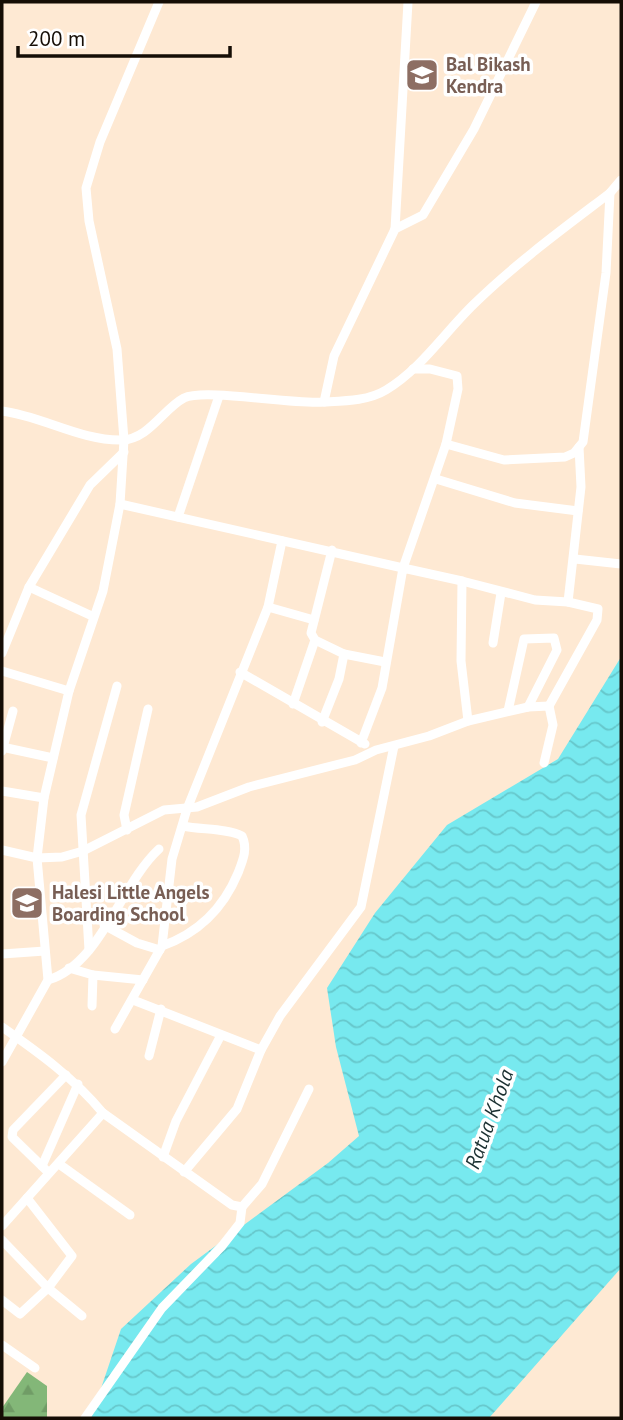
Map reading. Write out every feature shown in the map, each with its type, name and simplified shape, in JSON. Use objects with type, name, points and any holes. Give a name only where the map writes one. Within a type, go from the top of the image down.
[{"type":"street","points":[[48,980],[37,858],[44,798],[69,691],[92,616],[103,591],[120,504],[124,452],[117,349],[89,221],[86,188],[100,142],[159,2]]},
{"type":"street","points":[[324,402],[334,356],[396,229],[408,2]]},
{"type":"street","points":[[396,229],[423,215],[474,129],[536,2]]},
{"type":"street","points":[[3,414],[71,431],[124,440],[152,427],[185,398],[219,396],[324,402],[368,397],[386,390],[413,369],[474,304],[534,252],[610,193],[621,180]]},
{"type":"street","points":[[446,444],[504,460],[565,457],[583,442],[606,273],[610,193]]},
{"type":"street","points":[[361,743],[382,688],[403,568],[436,479],[458,389],[457,376],[430,369],[413,369]]},
{"type":"street","points":[[178,517],[219,396]]},
{"type":"street","points":[[568,602],[575,559],[582,467],[579,447]]},
{"type":"street","points":[[2,653],[29,587],[90,485],[124,452]]},
{"type":"street","points":[[436,479],[515,503],[578,511]]},
{"type":"street","points":[[120,504],[332,550],[462,581],[500,593],[598,609],[597,620],[549,706],[554,725],[544,763]]},
{"type":"street","points":[[116,1030],[161,948],[169,876],[187,809],[268,607],[282,541]]},
{"type":"street","points":[[332,550],[311,634],[315,640],[344,654],[385,662]]},
{"type":"street","points":[[575,559],[621,564]]},
{"type":"street","points":[[462,581],[461,661],[468,721]]},
{"type":"street","points":[[29,587],[92,616]]},
{"type":"street","points":[[493,643],[500,593]]},
{"type":"street","points":[[268,607],[314,620]]},
{"type":"street","points":[[508,711],[524,639],[554,638],[557,650],[528,707]]},
{"type":"street","points":[[293,704],[315,640]]},
{"type":"street","points":[[322,722],[339,679],[344,654]]},
{"type":"street","points":[[2,671],[69,691]]},
{"type":"street","points":[[240,672],[322,722],[376,750]]},
{"type":"street","points":[[89,950],[81,815],[85,792],[117,686]]},
{"type":"street","points":[[2,850],[37,858],[62,857],[83,851],[164,810],[187,809],[248,787],[355,760],[376,750],[468,721],[528,707],[549,706]]},
{"type":"street","points":[[127,830],[124,815],[148,709]]},
{"type":"street","points":[[13,711],[2,749],[53,758]]},
{"type":"street","points":[[184,1172],[237,1109],[261,1050],[304,981],[361,907],[394,746]]},
{"type":"street","points":[[2,791],[44,798]]},
{"type":"street","points":[[104,925],[137,943],[161,948],[180,940],[221,907],[246,853],[242,836],[234,832],[205,831],[183,826]]},
{"type":"street","points":[[2,1062],[48,980],[69,968],[89,950],[159,849]]},
{"type":"street","points":[[2,954],[45,951]]},
{"type":"street","points":[[69,968],[93,975],[142,980]]},
{"type":"street","points":[[92,1006],[93,975]]},
{"type":"street","points":[[133,1000],[261,1050]]},
{"type":"street","points":[[149,1056],[161,1009]]},
{"type":"street","points":[[2,1028],[78,1084],[103,1113],[232,1205],[242,1207]]},
{"type":"street","points":[[163,1157],[176,1121],[221,1035]]},
{"type":"street","points":[[45,1169],[12,1137],[13,1130],[66,1075]]},
{"type":"street","points":[[2,1226],[27,1198],[45,1169],[78,1084]]},
{"type":"street","points":[[85,1418],[162,1308],[222,1246],[240,1223],[242,1207],[262,1184],[309,1089]]},
{"type":"street","points":[[45,1169],[59,1164],[103,1113]]},
{"type":"street","points":[[59,1164],[130,1215]]},
{"type":"street","points":[[2,1300],[20,1314],[48,1288],[72,1256],[27,1198]]},
{"type":"street","points":[[2,1240],[48,1288],[82,1316]]},
{"type":"street","points":[[2,1345],[35,1368]]},
{"type":"green space","points":[[27,1372],[47,1386],[47,1418],[2,1418],[2,1408]]},
{"type":"water","name":"Ratua Khola","points":[[621,657],[621,1268],[489,1418],[91,1418],[121,1329],[191,1264],[328,1163],[359,1136],[336,1047],[327,988],[375,913],[447,825],[558,759]]},
{"type":"place","name":"Bal Bikash Kendra","points":[[422,75]]},
{"type":"place","name":"Halesi Little Angels Boarding School","points":[[27,903]]}]
